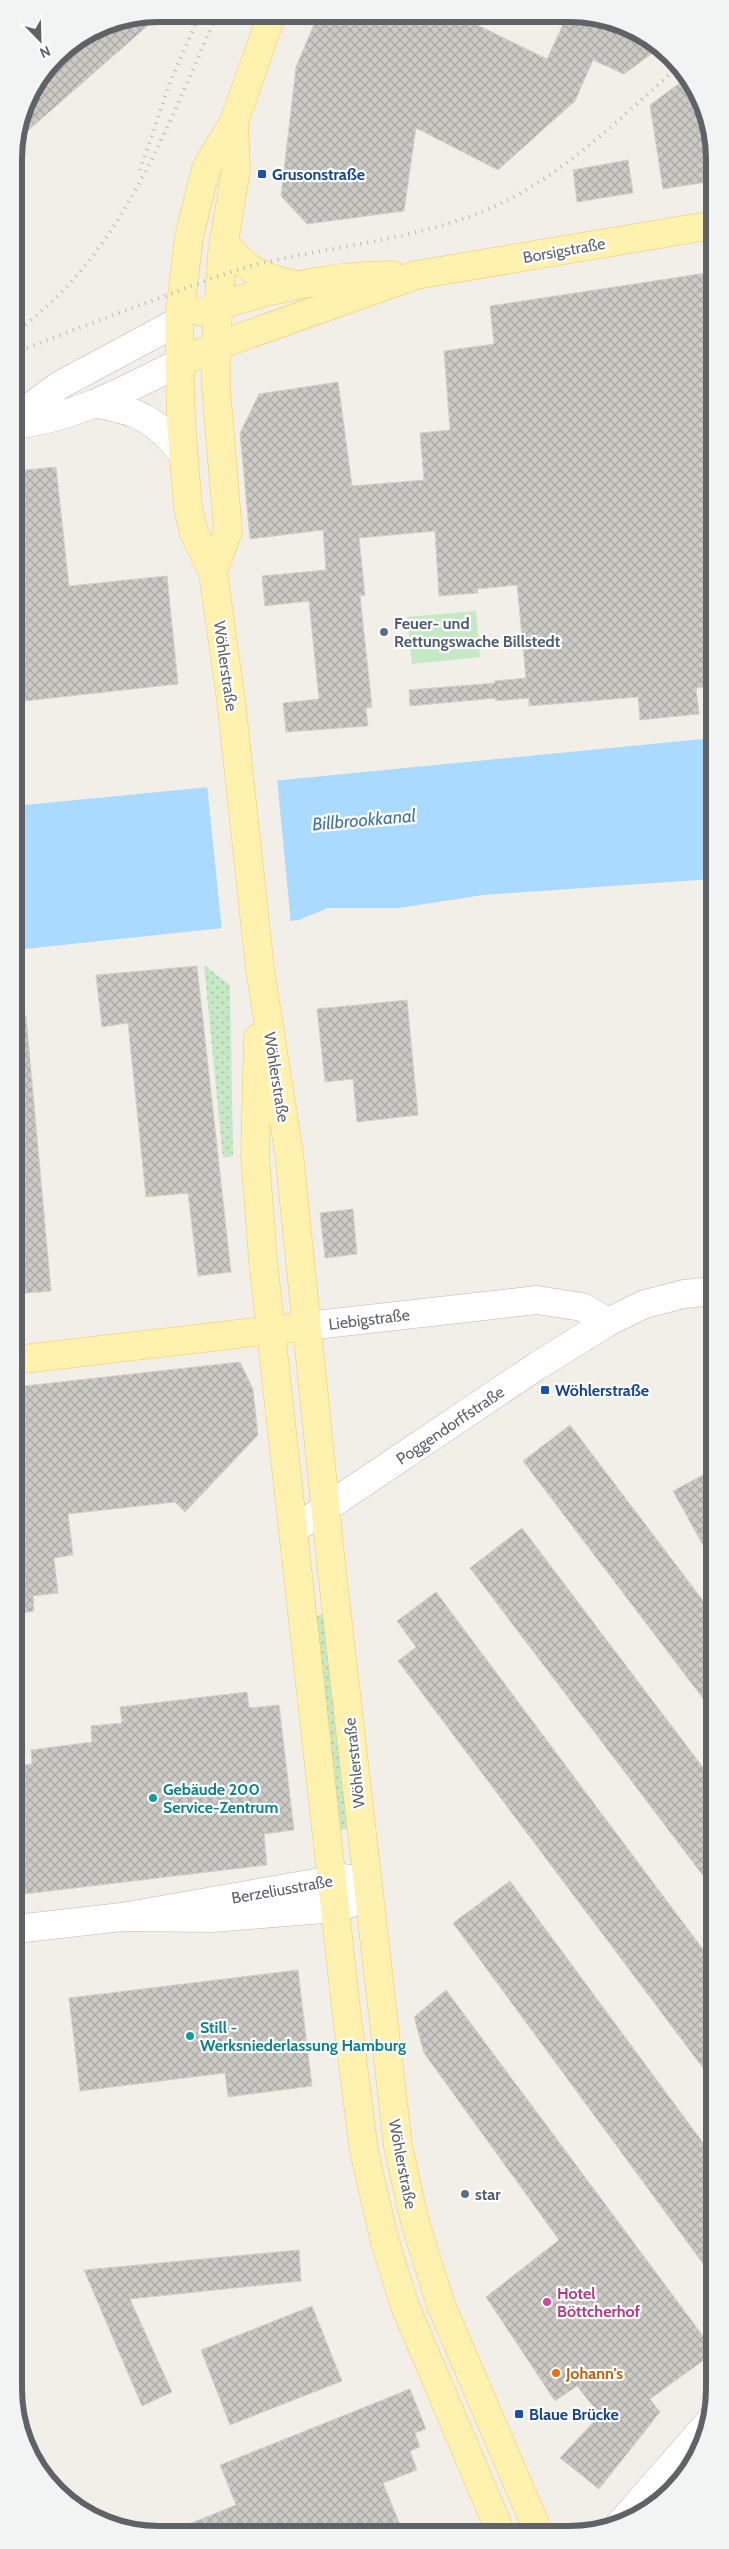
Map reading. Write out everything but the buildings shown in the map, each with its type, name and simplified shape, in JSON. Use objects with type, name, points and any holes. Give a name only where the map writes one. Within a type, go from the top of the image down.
[{"type":"main road","points":[[179,321],[189,237],[206,168],[234,122],[269,22]]},
{"type":"main road","points":[[216,346],[217,307],[224,239],[236,170],[234,122]]},
{"type":"main road","name":"Borsigstraße","points":[[179,321],[257,295],[303,286],[368,275],[416,275],[706,226]]},
{"type":"main road","points":[[224,239],[231,251],[256,273],[278,282],[303,286]]},
{"type":"main road","name":"Borsigstraße","points":[[179,363],[216,346],[416,275]]},
{"type":"main road","name":"Wöhlerstraße","points":[[179,321],[183,454],[188,508],[194,533],[213,572],[237,747],[260,970],[289,1154],[326,1509],[393,2108],[415,2222],[446,2318],[536,2526]]},
{"type":"main road","name":"Wöhlerstraße","points":[[213,572],[228,531],[216,388],[216,346]]},
{"type":"main road","name":"Wöhlerstraße","points":[[260,970],[255,1156],[271,1331],[364,2151],[391,2265],[421,2347],[497,2526]]},
{"type":"main road","name":"Liebigstraße","points":[[22,1359],[307,1326]]},
{"type":"street","points":[[23,412],[60,385],[179,321]]},
{"type":"street","points":[[23,424],[44,422],[98,404],[179,363]]},
{"type":"street","points":[[98,404],[128,410],[144,416],[164,431],[183,454]]},
{"type":"street","points":[[608,1322],[644,1304],[684,1294],[706,1292]]},
{"type":"street","name":"Liebigstraße","points":[[307,1326],[537,1300],[582,1307],[608,1322]]},
{"type":"street","name":"Poggendorffstraße","points":[[293,1530],[537,1366],[608,1322]]},
{"type":"street","name":"Berzeliusstraße","points":[[22,1927],[122,1917],[332,1880],[351,1879],[368,1889],[349,1904],[335,1908],[212,1918],[122,1917]]},
{"type":"street","points":[[631,2512],[699,2434]]},
{"type":"green space","points":[[476,611],[480,657],[412,664],[407,617]]},
{"type":"green space","points":[[204,965],[230,985],[233,1156],[223,1158]]},
{"type":"green space","points":[[326,1613],[351,1828],[338,1830],[313,1617]]},
{"type":"water","name":"Billbrookkanal","points":[[706,739],[706,879],[483,895],[399,908],[328,908],[299,920],[23,949],[23,805]]},
{"type":"pier","points":[[277,778],[291,924],[222,931],[207,785]]},
{"type":"railway","points":[[140,170],[170,82],[196,22]]},
{"type":"railway","points":[[23,326],[51,302],[84,267],[112,229],[159,145],[214,22]]},
{"type":"railway","points":[[23,350],[195,284],[240,269],[285,258],[421,231],[487,209],[519,194],[562,166],[602,135],[673,71]]},
{"type":"place","name":"Grusonstraße","points":[[262,174]]},
{"type":"place","name":"Feuer- und Rettungswache Billstedt","points":[[384,632]]},
{"type":"place","name":"Wöhlerstraße","points":[[545,1390]]},
{"type":"place","name":"Gebäude 200 Service-Zentrum","points":[[153,1798]]},
{"type":"place","name":"Still - Werksniederlassung Hamburg","points":[[190,2036]]},
{"type":"place","name":"star","points":[[465,2194]]},
{"type":"place","name":"Hotel Böttcherhof","points":[[547,2302]]},
{"type":"place","name":"Johann's","points":[[556,2373]]},
{"type":"place","name":"Blaue Brücke","points":[[519,2414]]}]
